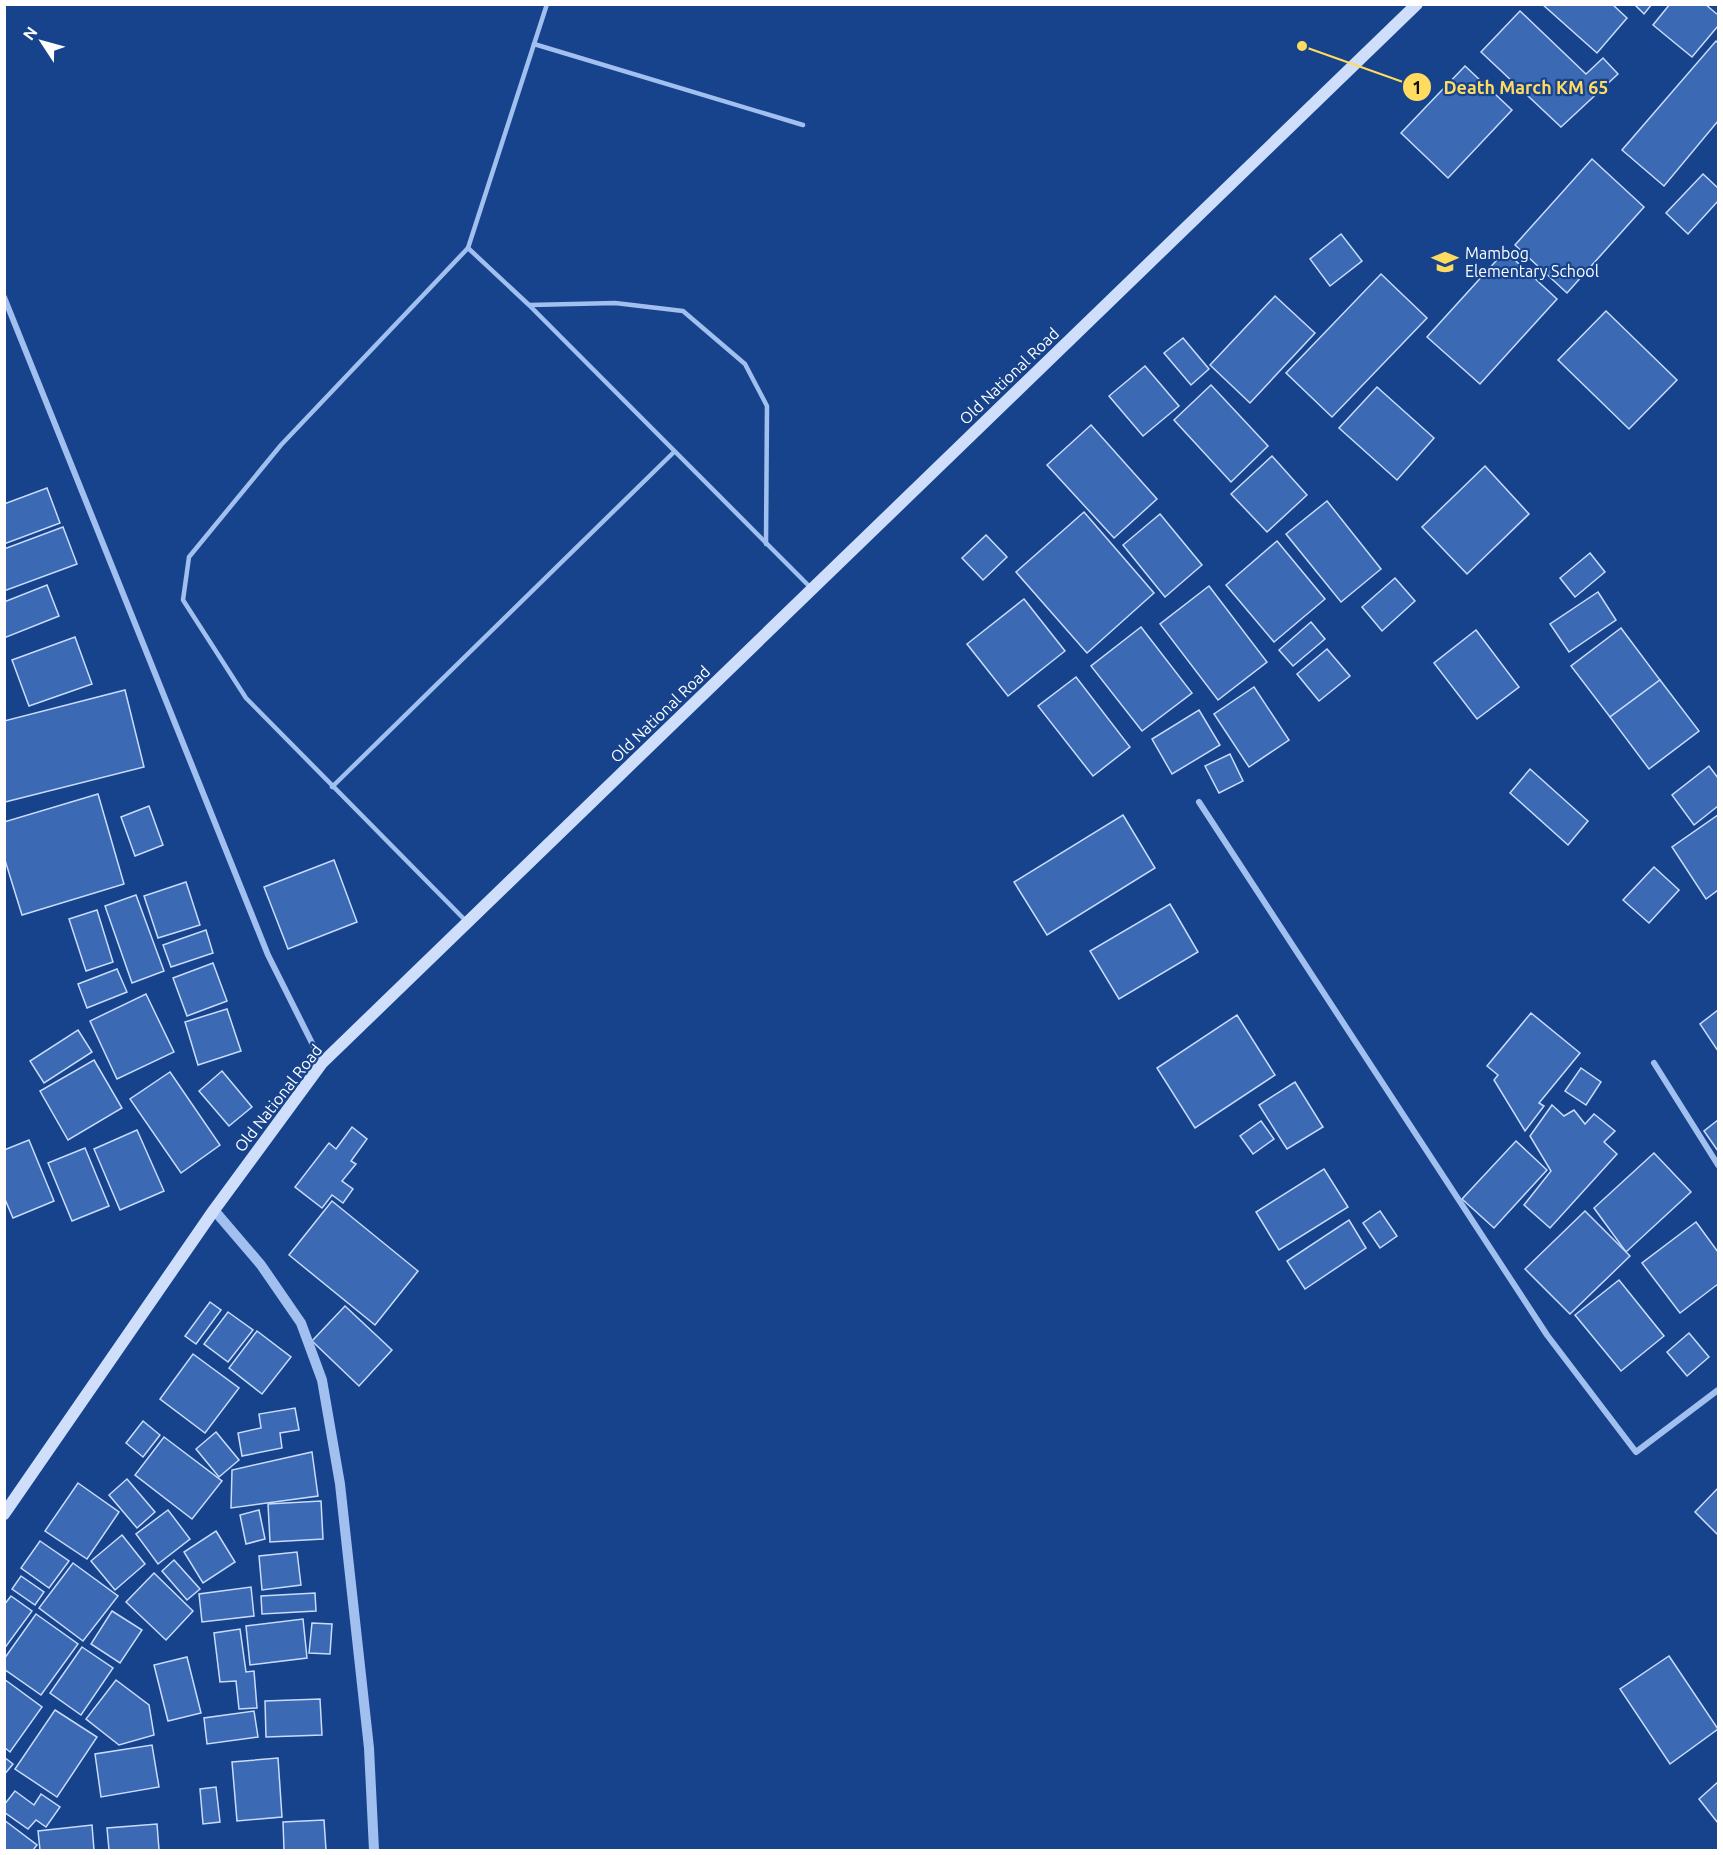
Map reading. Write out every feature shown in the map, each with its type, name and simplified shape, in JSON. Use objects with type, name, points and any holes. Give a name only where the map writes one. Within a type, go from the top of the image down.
[{"type":"main road","name":"Old National Road","points":[[4,1514],[214,1210],[322,1063],[1417,4]]},
{"type":"street","points":[[4,297],[268,955],[322,1063]]},
{"type":"street","points":[[1199,802],[1547,1335],[1636,1452],[1719,1390]]},
{"type":"street","points":[[1654,1063],[1719,1165]]},
{"type":"street","points":[[214,1210],[261,1265],[301,1323],[322,1380],[340,1484],[369,1748],[374,1851]]},
{"type":"lane","points":[[468,923],[246,698],[183,600],[189,557],[281,444],[468,248],[547,4]]},
{"type":"lane","points":[[534,44],[802,125]]},
{"type":"lane","points":[[468,248],[529,305],[812,590]]},
{"type":"lane","points":[[529,305],[615,303],[683,311],[745,364],[767,406],[766,544]]},
{"type":"lane","points":[[332,787],[674,452]]},
{"type":"building","points":[[1542,4],[1612,4],[1627,18],[1597,53]]},
{"type":"building","points":[[1634,4],[1652,4],[1644,14]]},
{"type":"building","points":[[1670,4],[1705,4],[1718,15],[1718,26],[1692,57],[1653,25]]},
{"type":"building","points":[[1520,11],[1586,74],[1603,58],[1618,74],[1561,127],[1481,52]]},
{"type":"building","points":[[1716,41],[1718,43],[1718,121],[1664,186],[1622,150]]},
{"type":"building","points":[[1465,66],[1512,110],[1448,178],[1401,133]]},
{"type":"building","points":[[1592,159],[1644,207],[1567,293],[1515,245]]},
{"type":"building","points":[[1703,174],[1718,188],[1718,201],[1688,234],[1666,213]]},
{"type":"building","points":[[1341,234],[1362,261],[1330,286],[1310,259]]},
{"type":"building","points":[[1505,251],[1557,299],[1480,384],[1427,337]]},
{"type":"building","points":[[1381,274],[1427,318],[1332,417],[1286,373]]},
{"type":"building","points":[[1275,296],[1315,333],[1250,403],[1210,365]]},
{"type":"building","points":[[1606,311],[1677,380],[1629,429],[1558,360]]},
{"type":"building","points":[[1183,338],[1209,369],[1191,385],[1164,353]]},
{"type":"building","points":[[1145,366],[1179,406],[1143,436],[1109,396]]},
{"type":"building","points":[[1211,385],[1268,446],[1231,482],[1174,420]]},
{"type":"building","points":[[1377,387],[1434,438],[1397,480],[1339,428]]},
{"type":"building","points":[[1091,425],[1157,499],[1114,538],[1047,465]]},
{"type":"building","points":[[1272,456],[1307,495],[1267,532],[1231,494]]},
{"type":"building","points":[[1485,466],[1529,514],[1467,574],[1422,527]]},
{"type":"building","points":[[47,488],[60,523],[4,544],[4,504]]},
{"type":"building","points":[[1327,501],[1381,569],[1341,602],[1286,534]]},
{"type":"building","points":[[1084,512],[1154,593],[1087,653],[1016,572]]},
{"type":"building","points":[[1160,514],[1202,565],[1165,597],[1123,545]]},
{"type":"building","points":[[63,527],[77,564],[4,591],[4,549]]},
{"type":"building","points":[[986,535],[1007,557],[983,580],[962,558]]},
{"type":"building","points":[[1277,541],[1325,599],[1274,642],[1226,585]]},
{"type":"building","points":[[1590,553],[1605,572],[1575,597],[1560,578]]},
{"type":"building","points":[[1395,578],[1415,601],[1382,631],[1362,607]]},
{"type":"building","points":[[47,585],[59,616],[4,638],[4,602]]},
{"type":"building","points":[[1209,586],[1267,662],[1218,700],[1160,624]]},
{"type":"building","points":[[1598,592],[1616,620],[1569,652],[1550,624]]},
{"type":"building","points":[[1024,599],[1065,651],[1008,696],[967,644]]},
{"type":"building","points":[[1311,622],[1325,639],[1293,666],[1279,650]]},
{"type":"building","points":[[1141,627],[1192,693],[1142,731],[1091,666]]},
{"type":"building","points":[[1621,628],[1660,680],[1610,717],[1571,666]]},
{"type":"building","points":[[1476,630],[1519,687],[1477,719],[1434,663]]},
{"type":"building","points":[[75,637],[92,684],[29,706],[12,660]]},
{"type":"building","points":[[1327,649],[1350,676],[1319,701],[1297,674]]},
{"type":"building","points":[[1076,677],[1130,747],[1093,776],[1038,706]]},
{"type":"building","points":[[1660,680],[1699,731],[1649,769],[1610,717]]},
{"type":"building","points":[[1254,687],[1289,740],[1249,767],[1214,714]]},
{"type":"building","points":[[125,690],[144,767],[5,802],[4,721]]},
{"type":"building","points":[[1199,710],[1220,745],[1172,774],[1152,739]]},
{"type":"building","points":[[1230,754],[1243,781],[1219,793],[1205,766]]},
{"type":"building","points":[[1709,766],[1718,778],[1718,806],[1694,825],[1672,795]]},
{"type":"building","points":[[1530,769],[1588,821],[1568,845],[1510,793]]},
{"type":"building","points":[[98,794],[124,884],[22,915],[4,857],[4,822]]},
{"type":"building","points":[[149,806],[163,845],[135,856],[121,817]]},
{"type":"building","points":[[1123,815],[1155,868],[1047,935],[1014,882]]},
{"type":"building","points":[[1718,815],[1718,890],[1706,899],[1672,847]]},
{"type":"building","points":[[334,860],[357,922],[288,949],[264,887]]},
{"type":"building","points":[[1654,867],[1679,890],[1649,923],[1623,900]]},
{"type":"building","points":[[186,882],[200,925],[158,938],[144,896]]},
{"type":"building","points":[[136,895],[164,971],[132,983],[105,906]]},
{"type":"building","points":[[1170,904],[1198,952],[1119,999],[1090,951]]},
{"type":"building","points":[[97,910],[113,962],[86,971],[69,919]]},
{"type":"building","points":[[206,930],[213,953],[171,967],[163,945]]},
{"type":"building","points":[[213,963],[227,1001],[187,1016],[173,978]]},
{"type":"building","points":[[117,969],[127,992],[87,1008],[78,984]]},
{"type":"building","points":[[146,994],[174,1052],[117,1079],[90,1021]]},
{"type":"building","points":[[227,1009],[241,1051],[198,1065],[185,1022]]},
{"type":"building","points":[[1718,1010],[1718,1051],[1700,1024]]},
{"type":"building","points":[[1531,1013],[1580,1053],[1539,1103],[1544,1106],[1525,1131],[1494,1080],[1498,1075],[1487,1066]]},
{"type":"building","points":[[1237,1015],[1275,1075],[1195,1128],[1157,1068]]},
{"type":"building","points":[[78,1030],[92,1052],[44,1083],[30,1061]]},
{"type":"building","points":[[94,1060],[122,1108],[68,1140],[40,1091]]},
{"type":"building","points":[[1581,1068],[1601,1082],[1586,1105],[1565,1091]]},
{"type":"building","points":[[222,1071],[252,1107],[229,1126],[199,1091]]},
{"type":"building","points":[[170,1072],[220,1145],[181,1173],[130,1099]]},
{"type":"building","points":[[1295,1082],[1323,1127],[1287,1149],[1259,1105]]},
{"type":"building","points":[[1552,1105],[1564,1116],[1574,1110],[1585,1124],[1594,1114],[1615,1131],[1604,1142],[1617,1154],[1550,1228],[1524,1205],[1551,1171],[1530,1136]]},
{"type":"building","points":[[1718,1120],[1718,1151],[1704,1131]]},
{"type":"building","points":[[1261,1121],[1274,1139],[1253,1154],[1240,1136]]},
{"type":"building","points":[[352,1127],[367,1139],[351,1161],[356,1164],[342,1181],[353,1189],[343,1203],[332,1195],[322,1208],[295,1187],[329,1143],[336,1149]]},
{"type":"building","points":[[137,1130],[164,1191],[120,1210],[94,1149]]},
{"type":"building","points":[[29,1140],[54,1201],[13,1218],[4,1197],[4,1150]]},
{"type":"building","points":[[1516,1141],[1547,1170],[1494,1228],[1462,1199]]},
{"type":"building","points":[[85,1148],[109,1206],[72,1221],[48,1163]]},
{"type":"building","points":[[1654,1153],[1691,1192],[1626,1252],[1594,1208]]},
{"type":"building","points":[[1324,1169],[1348,1207],[1279,1250],[1256,1212]]},
{"type":"building","points":[[332,1201],[418,1271],[375,1325],[289,1255]]},
{"type":"building","points":[[1380,1211],[1397,1236],[1380,1248],[1363,1223]]},
{"type":"building","points":[[1585,1211],[1630,1256],[1570,1314],[1525,1269]]},
{"type":"building","points":[[1349,1220],[1366,1248],[1305,1289],[1287,1261]]},
{"type":"building","points":[[1696,1222],[1718,1252],[1718,1284],[1680,1313],[1642,1263]]},
{"type":"building","points":[[1619,1280],[1664,1336],[1621,1371],[1575,1315]]},
{"type":"building","points":[[210,1302],[221,1310],[196,1344],[185,1336]]},
{"type":"building","points":[[345,1306],[392,1350],[359,1386],[312,1341]]},
{"type":"building","points":[[228,1312],[253,1330],[228,1362],[204,1344]]},
{"type":"building","points":[[257,1331],[291,1357],[262,1394],[229,1368]]},
{"type":"building","points":[[1689,1333],[1709,1357],[1687,1376],[1667,1352]]},
{"type":"building","points":[[193,1354],[239,1388],[205,1433],[160,1399]]},
{"type":"building","points":[[295,1408],[299,1430],[280,1433],[282,1448],[242,1456],[238,1433],[261,1428],[259,1414]]},
{"type":"building","points":[[143,1421],[160,1435],[143,1457],[126,1443]]},
{"type":"building","points":[[216,1432],[239,1460],[219,1477],[196,1449]]},
{"type":"building","points":[[164,1437],[222,1481],[192,1519],[135,1475]]},
{"type":"building","points":[[312,1452],[318,1496],[231,1508],[232,1470]]},
{"type":"building","points":[[127,1479],[155,1512],[137,1528],[109,1495]]},
{"type":"building","points":[[78,1483],[119,1512],[87,1559],[45,1531]]},
{"type":"building","points":[[1718,1488],[1718,1535],[1695,1512]]},
{"type":"building","points":[[321,1501],[323,1539],[270,1542],[268,1504]]},
{"type":"building","points":[[168,1510],[190,1539],[158,1564],[136,1534]]},
{"type":"building","points":[[259,1510],[265,1539],[246,1544],[240,1515]]},
{"type":"building","points":[[216,1531],[235,1562],[203,1583],[184,1552]]},
{"type":"building","points":[[122,1535],[145,1564],[115,1590],[91,1561]]},
{"type":"building","points":[[40,1541],[69,1561],[49,1588],[21,1568]]},
{"type":"building","points":[[297,1552],[301,1585],[262,1590],[259,1556]]},
{"type":"building","points":[[174,1560],[200,1589],[187,1600],[162,1571]]},
{"type":"building","points":[[73,1563],[118,1596],[83,1641],[39,1608]]},
{"type":"building","points":[[154,1573],[193,1611],[166,1640],[126,1602]]},
{"type":"building","points":[[21,1576],[44,1592],[35,1605],[12,1589]]},
{"type":"building","points":[[251,1587],[254,1616],[202,1622],[199,1594]]},
{"type":"building","points":[[315,1593],[316,1611],[262,1614],[261,1596]]},
{"type":"building","points":[[11,1596],[32,1611],[4,1649],[4,1605]]},
{"type":"building","points":[[112,1611],[142,1630],[120,1663],[91,1644]]},
{"type":"building","points":[[36,1614],[78,1644],[41,1695],[4,1669],[4,1659]]},
{"type":"building","points":[[303,1619],[307,1658],[250,1665],[246,1626]]},
{"type":"building","points":[[312,1623],[332,1624],[330,1654],[309,1653]]},
{"type":"building","points":[[240,1629],[246,1672],[254,1671],[257,1708],[239,1709],[236,1681],[220,1682],[214,1633]]},
{"type":"building","points":[[82,1647],[113,1668],[81,1715],[50,1693]]},
{"type":"building","points":[[1669,1656],[1718,1729],[1670,1764],[1620,1689]]},
{"type":"building","points":[[187,1657],[201,1713],[168,1721],[154,1665]]},
{"type":"building","points":[[4,1679],[42,1707],[10,1752],[4,1747]]},
{"type":"building","points":[[116,1680],[149,1705],[154,1735],[119,1745],[86,1719]]},
{"type":"building","points":[[320,1699],[322,1735],[266,1737],[265,1701]]},
{"type":"building","points":[[55,1710],[97,1737],[57,1797],[15,1769]]},
{"type":"building","points":[[254,1711],[258,1737],[207,1744],[204,1718]]},
{"type":"building","points":[[152,1745],[159,1787],[101,1797],[95,1754]]},
{"type":"building","points":[[4,1757],[13,1764],[4,1775]]},
{"type":"building","points":[[278,1758],[282,1817],[237,1821],[232,1762]]},
{"type":"building","points":[[1718,1782],[1718,1823],[1699,1799]]},
{"type":"building","points":[[216,1787],[220,1822],[203,1824],[200,1789]]},
{"type":"building","points":[[15,1791],[34,1805],[41,1794],[60,1807],[46,1827],[36,1820],[28,1829],[4,1812],[4,1805]]},
{"type":"building","points":[[4,1820],[37,1845],[33,1850],[4,1850]]},
{"type":"building","points":[[324,1820],[326,1850],[284,1850],[283,1822]]},
{"type":"building","points":[[157,1824],[159,1850],[109,1850],[107,1828]]},
{"type":"building","points":[[92,1825],[94,1850],[40,1850],[38,1831]]},
{"type":"place","name":"Death March KM 65","points":[[1302,46]]},
{"type":"place","name":"Mambog Elementary School","points":[[1445,262]]}]
